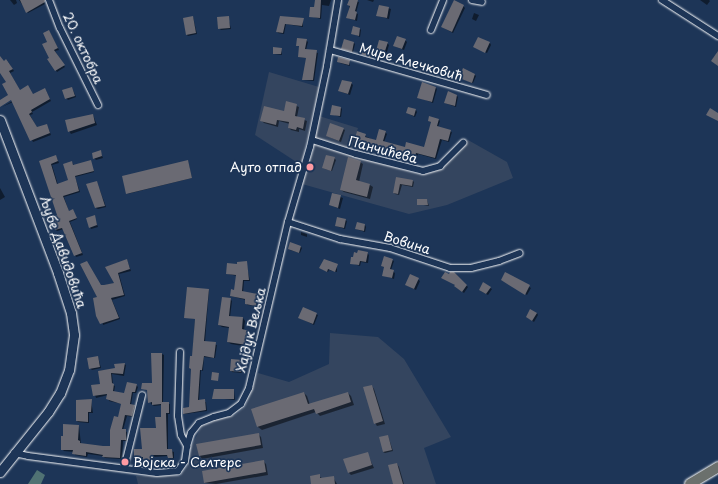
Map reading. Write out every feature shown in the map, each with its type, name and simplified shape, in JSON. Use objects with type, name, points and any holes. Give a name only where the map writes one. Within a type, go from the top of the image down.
[{"type":"main road","name":"Љубе Давидовића","points":[[0,120],[58,273],[69,305],[74,328],[70,364],[60,393],[48,412],[1,470]]},
{"type":"main road","points":[[690,484],[718,467]]},
{"type":"street","name":"20. октобра","points":[[49,0],[60,28],[98,105]]},
{"type":"street","name":"Хајдук Вељка","points":[[14,453],[157,473],[178,470],[185,461],[191,433],[199,423],[229,413],[241,404],[249,388],[288,222],[312,140],[330,50],[338,0]]},
{"type":"street","points":[[431,30],[443,0]]},
{"type":"street","points":[[472,0],[482,2]]},
{"type":"street","points":[[662,0],[718,36]]},
{"type":"street","name":"Мире Алечковић","points":[[330,50],[487,95]]},
{"type":"street","name":"Панчићева","points":[[312,140],[356,154],[423,171],[440,166],[463,143]]},
{"type":"street","name":"Вовина","points":[[288,222],[340,239],[390,248],[450,268],[471,268],[499,261],[520,253]]},
{"type":"street","points":[[180,352],[178,416],[181,435],[187,446]]},
{"type":"street","points":[[124,468],[142,395]]},
{"type":"shaded area","points":[[269,72],[319,87],[301,165],[255,135]]},
{"type":"shaded area","points":[[319,116],[358,128],[351,151],[314,138]]},
{"type":"shaded area","points":[[468,140],[507,162],[513,178],[447,205],[409,214],[302,184],[315,145],[422,175],[435,171],[443,166]]},
{"type":"shaded area","points":[[330,333],[378,337],[404,359],[451,437],[424,448],[436,484],[138,484],[136,476],[180,476],[188,465],[188,452],[202,426],[218,419],[235,415],[245,407],[258,373],[289,382],[329,364]]},
{"type":"green space","points":[[37,470],[45,475],[41,484],[28,484]]},
{"type":"building","points":[[20,0],[45,0],[45,2],[26,13]]},
{"type":"building","points":[[315,0],[321,0],[320,18],[309,17],[310,7],[314,7]]},
{"type":"building","points":[[349,0],[358,0],[355,11],[357,12],[355,20],[346,18],[350,6],[347,5]]},
{"type":"building","points":[[454,0],[464,5],[452,32],[441,27]]},
{"type":"building","points":[[379,5],[389,7],[387,18],[376,16]]},
{"type":"building","points":[[193,16],[196,33],[186,35],[183,18]]},
{"type":"building","points":[[229,16],[230,28],[218,29],[217,17]]},
{"type":"building","points":[[280,16],[304,18],[302,26],[285,24],[283,33],[276,32]]},
{"type":"building","points":[[353,26],[360,28],[359,36],[351,34]]},
{"type":"building","points":[[49,30],[58,48],[54,50],[65,65],[55,71],[47,59],[49,58],[42,44],[47,42],[43,33]]},
{"type":"building","points":[[397,36],[406,39],[402,49],[393,46]]},
{"type":"building","points":[[478,37],[490,42],[485,53],[473,47]]},
{"type":"building","points":[[297,38],[307,39],[305,49],[317,50],[313,80],[302,80],[306,58],[298,57],[299,46],[296,46]]},
{"type":"building","points":[[344,39],[354,42],[352,52],[341,49]]},
{"type":"building","points":[[379,40],[388,42],[384,54],[376,51]]},
{"type":"building","points":[[273,47],[282,48],[281,54],[273,54]]},
{"type":"building","points":[[363,48],[372,50],[370,57],[361,54]]},
{"type":"building","points":[[718,51],[718,66],[711,61]]},
{"type":"building","points":[[0,56],[4,61],[6,59],[13,69],[9,71],[20,90],[28,85],[33,94],[45,88],[50,99],[31,110],[32,112],[29,114],[37,127],[47,124],[50,133],[30,141],[11,100],[0,107],[0,100],[8,95],[2,84],[6,82],[0,73]]},
{"type":"building","points":[[338,57],[350,60],[349,65],[337,62]]},
{"type":"building","points":[[463,68],[475,74],[472,83],[459,78]]},
{"type":"building","points":[[342,80],[352,82],[348,94],[338,91]]},
{"type":"building","points":[[422,82],[436,87],[432,102],[417,98]]},
{"type":"building","points":[[72,87],[75,96],[65,99],[62,90]]},
{"type":"building","points":[[448,91],[457,95],[455,106],[444,103]]},
{"type":"building","points":[[286,101],[297,104],[295,116],[305,118],[303,129],[297,127],[296,130],[288,128],[289,122],[277,120],[276,125],[260,121],[264,106],[284,111]]},
{"type":"building","points":[[332,105],[341,107],[340,116],[330,115]]},
{"type":"building","points":[[408,107],[416,109],[414,116],[406,113]]},
{"type":"building","points":[[710,108],[718,113],[718,121],[706,115]]},
{"type":"building","points":[[93,114],[95,123],[68,132],[65,120]]},
{"type":"building","points":[[429,116],[439,119],[437,126],[451,130],[448,141],[440,139],[435,158],[416,153],[415,157],[396,152],[395,156],[356,146],[357,143],[354,142],[357,131],[366,134],[365,137],[376,140],[379,129],[386,131],[383,141],[405,147],[406,142],[424,147],[431,122],[428,121]]},
{"type":"building","points":[[330,123],[344,128],[339,141],[326,136]]},
{"type":"building","points":[[101,150],[102,156],[93,159],[92,153]]},
{"type":"building","points":[[56,155],[58,161],[51,164],[57,184],[68,180],[63,164],[72,161],[73,165],[91,160],[94,171],[75,176],[79,191],[63,196],[69,211],[73,209],[77,218],[69,221],[82,253],[74,256],[62,228],[55,230],[50,217],[57,215],[39,161]]},
{"type":"building","points":[[326,155],[335,157],[331,171],[322,168]]},
{"type":"building","points":[[348,157],[361,161],[356,180],[370,184],[367,197],[340,190]]},
{"type":"building","points":[[188,160],[192,178],[126,194],[122,176]]},
{"type":"building","points":[[396,177],[413,180],[412,186],[400,184],[398,194],[393,193]]},
{"type":"building","points":[[97,181],[105,206],[95,208],[86,184]]},
{"type":"building","points":[[332,193],[341,195],[338,208],[329,205]]},
{"type":"building","points":[[417,199],[427,199],[428,205],[417,205]]},
{"type":"building","points":[[95,215],[97,225],[89,228],[86,218]]},
{"type":"building","points":[[337,217],[346,219],[344,228],[335,226]]},
{"type":"building","points":[[357,222],[365,224],[364,231],[355,229]]},
{"type":"building","points":[[290,242],[301,246],[299,253],[288,249]]},
{"type":"building","points":[[358,250],[368,252],[366,262],[360,261],[359,265],[350,264],[351,257],[353,257],[354,252],[357,253]]},
{"type":"building","points":[[384,256],[393,259],[390,269],[394,270],[392,278],[382,276],[384,267],[381,266]]},
{"type":"building","points":[[127,259],[130,269],[118,273],[124,295],[111,298],[119,318],[100,324],[96,316],[93,298],[97,297],[80,264],[87,261],[101,285],[104,285],[114,283],[105,267]]},
{"type":"building","points":[[324,259],[338,264],[335,272],[328,269],[327,272],[319,268]]},
{"type":"building","points":[[247,261],[249,280],[243,280],[242,291],[258,294],[256,306],[245,304],[245,299],[230,296],[231,289],[234,290],[236,275],[226,274],[227,263],[237,264],[237,262]]},
{"type":"building","points":[[445,272],[449,274],[450,272],[454,272],[467,285],[462,292],[454,286],[455,285],[441,278]]},
{"type":"building","points":[[505,272],[530,285],[525,295],[501,280]]},
{"type":"building","points":[[410,274],[419,278],[414,289],[405,285]]},
{"type":"building","points":[[483,282],[491,287],[486,294],[479,290]]},
{"type":"building","points":[[187,287],[209,289],[204,341],[216,342],[214,358],[204,356],[202,370],[200,370],[198,400],[205,399],[206,410],[183,414],[183,408],[189,407],[191,369],[189,368],[190,356],[192,356],[195,319],[184,318]]},
{"type":"building","points":[[222,297],[231,298],[229,316],[243,317],[242,329],[249,331],[247,345],[227,342],[229,327],[218,325]]},
{"type":"building","points":[[303,307],[317,313],[313,324],[298,318]]},
{"type":"building","points":[[530,309],[537,313],[532,321],[526,317]]},
{"type":"building","points":[[151,353],[162,353],[162,402],[169,402],[169,413],[166,413],[167,449],[172,449],[173,458],[168,458],[167,455],[151,455],[151,460],[143,460],[143,457],[134,457],[134,449],[142,449],[140,428],[156,428],[155,417],[161,417],[161,404],[152,405],[152,402],[148,403],[147,390],[141,389],[142,383],[152,383]]},
{"type":"building","points":[[98,356],[100,367],[89,369],[87,358]]},
{"type":"building","points":[[231,359],[242,360],[241,372],[230,371]]},
{"type":"building","points":[[125,363],[123,374],[111,373],[112,383],[114,384],[113,391],[124,393],[127,382],[137,384],[135,392],[132,392],[130,404],[135,405],[132,416],[125,415],[122,429],[126,429],[126,440],[121,440],[120,458],[102,457],[103,455],[86,452],[86,456],[72,454],[73,450],[61,450],[63,424],[79,425],[78,440],[80,443],[110,446],[110,430],[114,416],[118,417],[121,404],[106,399],[107,394],[93,396],[91,385],[100,384],[98,371],[115,368],[114,364]]},
{"type":"building","points":[[212,372],[219,373],[218,381],[211,380]]},
{"type":"building","points":[[372,385],[383,421],[374,424],[363,387]]},
{"type":"building","points":[[214,389],[234,389],[234,399],[212,399]]},
{"type":"building","points":[[304,392],[308,404],[348,392],[351,402],[316,414],[314,409],[257,427],[251,409]]},
{"type":"building","points":[[92,399],[91,412],[88,412],[88,422],[76,421],[76,400]]},
{"type":"building","points":[[259,433],[261,445],[199,456],[196,444]]},
{"type":"building","points":[[388,435],[392,450],[383,452],[379,437]]},
{"type":"building","points":[[368,452],[372,465],[348,473],[343,459]]},
{"type":"building","points":[[264,460],[266,472],[204,483],[202,471]]},
{"type":"building","points":[[397,463],[403,484],[393,484],[388,465]]},
{"type":"building","points":[[320,474],[320,478],[334,476],[335,484],[311,484],[310,476]]},
{"type":"place","name":"Ауто отпад","points":[[310,167]]},
{"type":"place","name":"Војска - Селтерс","points":[[125,462]]}]
